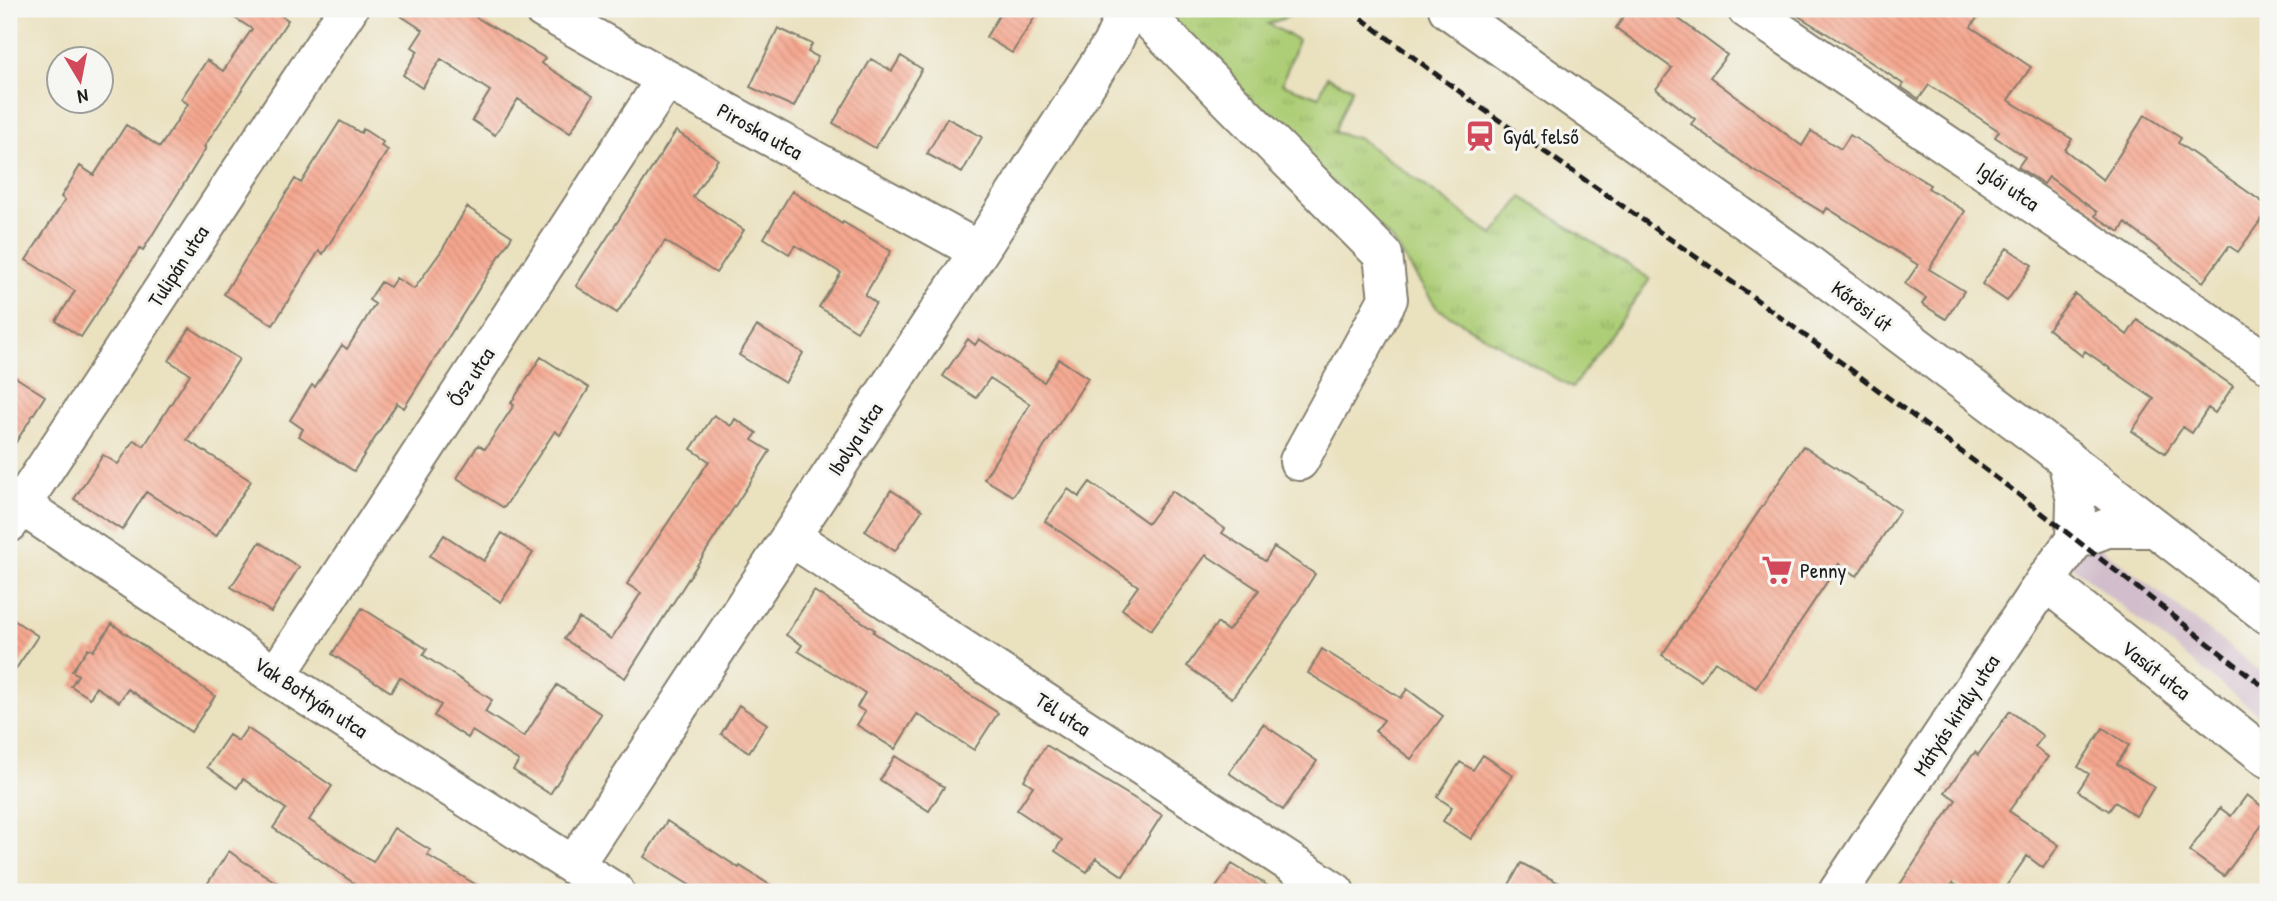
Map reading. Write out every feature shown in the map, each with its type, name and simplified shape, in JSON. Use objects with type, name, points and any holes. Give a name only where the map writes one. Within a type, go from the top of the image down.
[{"type":"street","name":"Tulipán utca","points":[[13,508],[348,9]]},
{"type":"street","name":"Piroska utca","points":[[543,9],[979,251]]},
{"type":"street","name":"Ibolya utca","points":[[574,865],[979,251],[1112,44],[1128,9]]},
{"type":"street","points":[[1139,9],[1383,255],[1388,299],[1299,461]]},
{"type":"street","name":"Kőrösi út","points":[[1448,9],[1806,263],[2067,459],[2268,615]]},
{"type":"street","name":"Iglói utca","points":[[1747,9],[2268,363]]},
{"type":"street","name":"Ősz utca","points":[[276,676],[666,79]]},
{"type":"street","points":[[2067,459],[2076,501],[2075,540],[2107,528],[2155,528]]},
{"type":"street","name":"Vak Bottyán utca","points":[[13,508],[615,892]]},
{"type":"street","name":"Tél utca","points":[[791,537],[1335,892]]},
{"type":"street","name":"Mátyás király utca","points":[[1838,892],[2075,540]]},
{"type":"street","name":"Vasút utca","points":[[2045,581],[2268,758]]},
{"type":"shaded area","points":[[2061,516],[2268,677],[2268,722],[2041,542]]},
{"type":"green space","points":[[1155,9],[1297,9],[1301,12],[1268,24],[1298,40],[1282,84],[1319,97],[1327,77],[1352,88],[1334,132],[1360,139],[1493,235],[1522,197],[1650,279],[1572,388],[1437,308],[1392,240]]},
{"type":"building","points":[[221,9],[271,9],[288,20],[204,147],[206,148],[143,250],[140,248],[81,337],[56,321],[75,291],[26,260],[65,200],[61,197],[80,166],[94,175],[126,125],[160,147],[188,104],[181,99],[207,60],[223,71],[252,29]]},
{"type":"building","points":[[390,9],[462,9],[545,58],[541,63],[593,96],[570,133],[518,99],[495,135],[472,120],[490,91],[441,59],[422,88],[403,75],[418,51],[412,47],[423,30]]},
{"type":"building","points":[[1003,9],[1040,9],[1012,53],[986,37]]},
{"type":"building","points":[[1629,9],[1687,9],[1679,19],[1727,55],[1710,77],[1802,146],[1811,131],[1841,149],[1850,135],[1930,185],[1928,188],[1965,211],[1929,269],[1964,291],[1946,319],[1922,304],[1926,298],[1905,284],[1918,265],[1827,208],[1824,213],[1750,168],[1691,124],[1695,119],[1656,89],[1672,68],[1616,28]]},
{"type":"building","points":[[1787,9],[1964,9],[1977,18],[1971,27],[2031,67],[2008,100],[2072,139],[2065,150],[2103,180],[2145,115],[2181,138],[2178,143],[2268,206],[2268,210],[2238,252],[2229,246],[2203,282],[2125,223],[2120,232],[2095,216],[2097,212],[2049,177],[2044,184],[2018,167],[2025,157],[1995,137],[1999,131],[1929,85],[1919,99],[1901,87],[1903,84]]},
{"type":"building","points":[[778,28],[812,44],[808,52],[818,57],[794,107],[750,87]]},
{"type":"building","points":[[901,56],[922,69],[875,148],[833,123],[871,59],[892,71]]},
{"type":"building","points":[[947,118],[982,137],[962,173],[927,154]]},
{"type":"building","points":[[340,121],[361,133],[363,129],[383,142],[381,146],[388,150],[323,254],[319,251],[273,325],[224,294],[295,179],[301,183]]},
{"type":"building","points":[[676,131],[718,159],[693,197],[744,230],[716,273],[665,241],[617,313],[576,286]]},
{"type":"building","points":[[792,191],[842,224],[843,222],[891,251],[865,295],[876,303],[857,331],[819,307],[841,273],[795,245],[789,254],[764,238]]},
{"type":"building","points":[[467,207],[512,236],[404,408],[397,403],[354,471],[299,436],[303,429],[290,420],[342,345],[347,349],[375,304],[369,300],[381,282],[390,287],[396,278],[414,289],[442,250]]},
{"type":"building","points":[[2007,248],[2032,265],[2007,301],[1982,284]]},
{"type":"building","points":[[2075,294],[2127,335],[2137,320],[2233,386],[2215,413],[2208,408],[2192,433],[2183,427],[2165,453],[2132,431],[2154,399],[2085,351],[2082,356],[2048,329]]},
{"type":"building","points":[[757,326],[803,353],[785,383],[739,355]]},
{"type":"building","points":[[190,328],[239,359],[187,440],[251,481],[216,536],[146,492],[122,530],[74,499],[103,455],[118,464],[134,440],[144,446],[190,374],[169,361]]},
{"type":"building","points":[[968,339],[975,345],[979,339],[1044,382],[1059,359],[1088,378],[1013,496],[984,479],[1030,404],[990,378],[976,398],[943,376]]},
{"type":"building","points":[[541,357],[589,388],[560,435],[555,431],[504,508],[457,478],[478,445],[485,449]]},
{"type":"building","points":[[9,373],[45,396],[9,453]]},
{"type":"building","points":[[714,415],[731,426],[735,419],[757,433],[752,440],[770,451],[625,678],[564,639],[579,618],[611,639],[641,593],[627,584],[709,461],[691,449]]},
{"type":"building","name":"Penny","points":[[1803,446],[1900,510],[1857,576],[1839,564],[1756,688],[1715,661],[1701,681],[1662,655]]},
{"type":"building","points":[[1090,482],[1148,523],[1172,491],[1225,529],[1222,533],[1265,561],[1274,547],[1315,574],[1273,641],[1232,698],[1187,666],[1217,623],[1228,631],[1259,590],[1206,555],[1151,630],[1122,609],[1138,586],[1045,521],[1068,489],[1079,497]]},
{"type":"building","points":[[891,490],[922,510],[895,551],[865,531]]},
{"type":"building","points":[[502,533],[533,553],[501,602],[430,556],[444,535],[484,561]]},
{"type":"building","points":[[260,542],[299,567],[271,612],[231,587]]},
{"type":"building","points":[[814,591],[998,713],[974,750],[917,714],[895,749],[857,725],[865,712],[857,707],[865,693],[798,651],[802,645],[786,635]]},
{"type":"building","points":[[362,608],[427,649],[423,655],[492,700],[485,712],[524,737],[557,685],[601,714],[550,794],[513,770],[519,761],[472,731],[468,738],[434,716],[441,705],[400,677],[391,692],[332,654]]},
{"type":"building","points":[[9,617],[38,636],[9,679]]},
{"type":"building","points":[[112,624],[215,696],[191,732],[128,689],[119,702],[96,687],[90,698],[71,686],[78,675],[72,671],[88,648],[93,651]]},
{"type":"building","points":[[1322,649],[1401,698],[1407,689],[1443,716],[1411,759],[1375,731],[1384,720],[1308,673]]},
{"type":"building","points":[[739,705],[767,724],[749,752],[721,734]]},
{"type":"building","points":[[2010,711],[2043,736],[2035,747],[2048,757],[2009,811],[2059,845],[2043,868],[2027,856],[2002,892],[1966,892],[1953,883],[1947,892],[1895,892],[1956,800],[1945,792],[1975,752],[1978,755]]},
{"type":"building","points":[[1263,724],[1317,761],[1283,810],[1229,773]]},
{"type":"building","points":[[247,728],[332,786],[309,820],[373,862],[394,828],[430,850],[427,855],[488,892],[367,892],[273,828],[286,809],[243,779],[237,788],[207,767],[229,735],[238,741]]},
{"type":"building","points":[[2103,728],[2129,745],[2117,764],[2154,787],[2136,816],[2115,802],[2109,811],[2078,791],[2089,774],[2078,767]]},
{"type":"building","points":[[1046,745],[1162,815],[1123,876],[1096,858],[1087,872],[1055,851],[1062,840],[1017,810],[1033,786],[1024,780]]},
{"type":"building","points":[[1483,755],[1513,775],[1471,839],[1443,821],[1452,807],[1437,797],[1460,762],[1473,770]]},
{"type":"building","points":[[895,756],[944,787],[929,811],[880,780]]},
{"type":"building","points":[[2247,795],[2268,811],[2268,817],[2224,876],[2189,851],[2220,808],[2231,816]]},
{"type":"building","points":[[667,821],[781,892],[701,892],[644,857]]},
{"type":"building","points":[[229,851],[240,859],[291,892],[202,892]]},
{"type":"building","points":[[1521,863],[1576,892],[1505,892]]},
{"type":"building","points":[[1232,864],[1278,892],[1213,892]]},
{"type":"railway","points":[[1349,9],[1480,107],[1745,291],[2010,488],[2268,690]]},
{"type":"place","name":"Gyál felső","points":[[1480,136]]},
{"type":"place","name":"Penny","points":[[1777,570]]}]
